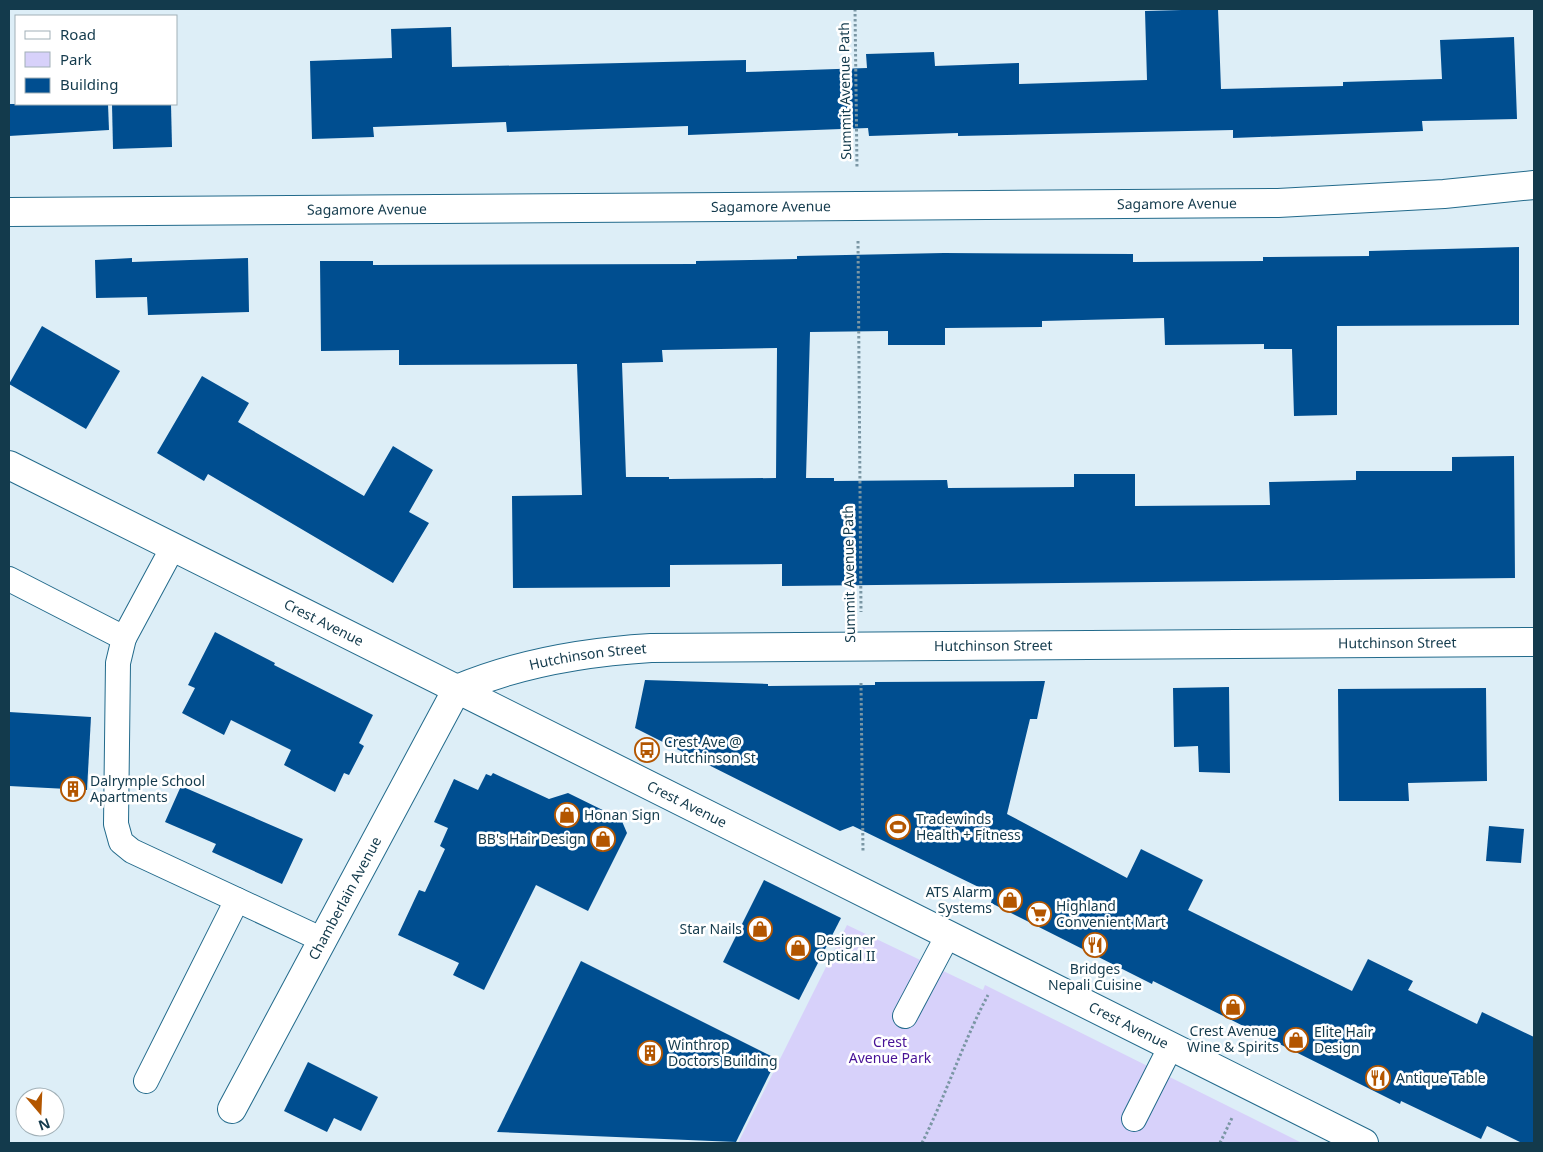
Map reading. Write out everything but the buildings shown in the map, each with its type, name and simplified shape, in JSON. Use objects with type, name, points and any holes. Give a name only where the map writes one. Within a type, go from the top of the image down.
[{"type":"street","name":"Sagamore Avenue","points":[[9,212],[1278,203],[1444,194],[1534,185]]},
{"type":"street","name":"Crest Avenue","points":[[9,465],[1364,1143]]},
{"type":"street","name":"Hutchinson Street","points":[[457,689],[496,674],[539,662],[627,650],[1534,642]]},
{"type":"street","name":"Chamberlain Avenue","points":[[232,1109],[457,689]]},
{"type":"lane","points":[[173,547],[124,638],[118,663],[116,824],[118,836],[121,842],[132,851],[322,940]]},
{"type":"lane","points":[[9,579],[124,638]]},
{"type":"lane","points":[[146,1081],[237,900]]},
{"type":"lane","points":[[905,1016],[948,935]]},
{"type":"lane","points":[[1134,1119],[1171,1046]]},
{"type":"path","name":"Summit Avenue Path","points":[[855,9],[857,173]]},
{"type":"path","name":"Summit Avenue Path","points":[[858,256],[863,892]]},
{"type":"path","points":[[922,1143],[945,1098],[975,1020],[1005,963]]},
{"type":"path","points":[[1221,1143],[1233,1115]]},
{"type":"green space","name":"Crest Avenue Park","points":[[847,925],[983,990],[985,985],[1302,1143],[738,1143]]},
{"type":"place","name":"Crest Ave @ Hutchinson St","points":[[647,750]]},
{"type":"place","name":"Dalrymple School Apartments","points":[[73,789]]},
{"type":"place","name":"Honan Sign","points":[[567,815]]},
{"type":"place","name":"Tradewinds Health + Fitness","points":[[898,827]]},
{"type":"place","name":"BB's Hair Design","points":[[603,839]]},
{"type":"place","name":"ATS Alarm Systems","points":[[1010,900]]},
{"type":"place","name":"Highland Convenient Mart","points":[[1039,914]]},
{"type":"place","name":"Star Nails","points":[[760,929]]},
{"type":"place","name":"Bridges Nepali Cuisine","points":[[1095,945]]},
{"type":"place","name":"Designer Optical II","points":[[798,948]]},
{"type":"place","name":"Crest Avenue Wine & Spirits","points":[[1233,1007]]},
{"type":"place","name":"Elite Hair Design","points":[[1296,1040]]},
{"type":"place","name":"Winthrop Doctors Building","points":[[650,1053]]},
{"type":"place","name":"Antique Table","points":[[1378,1078]]}]
